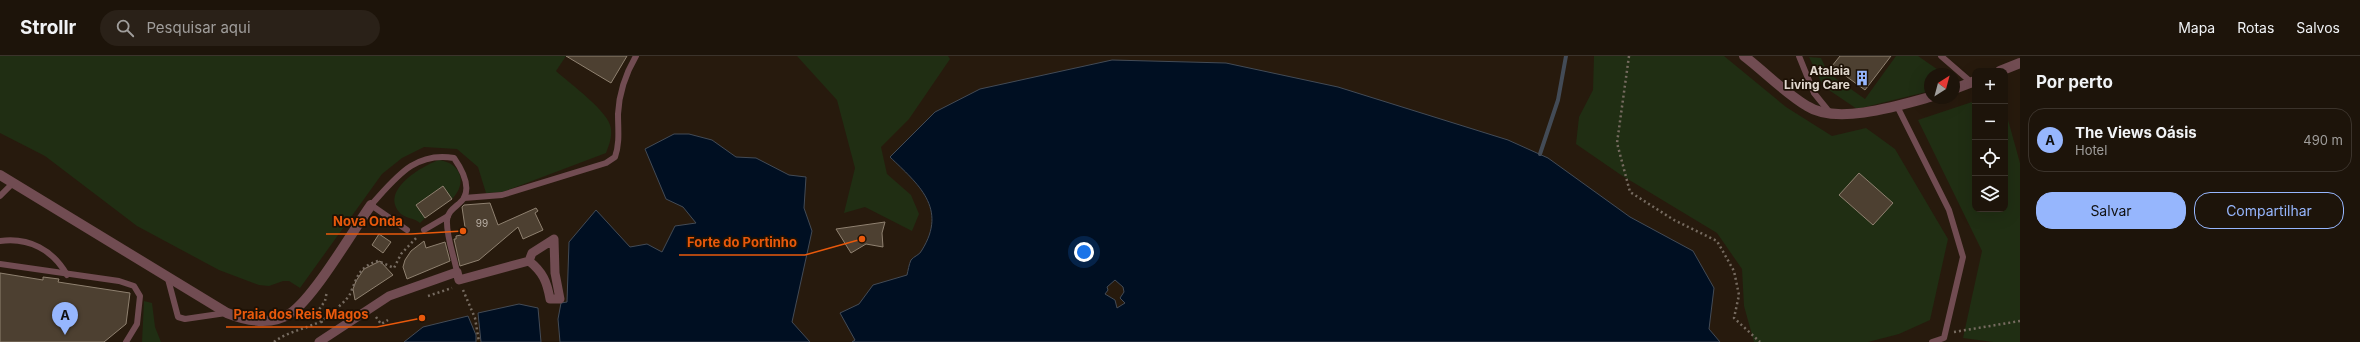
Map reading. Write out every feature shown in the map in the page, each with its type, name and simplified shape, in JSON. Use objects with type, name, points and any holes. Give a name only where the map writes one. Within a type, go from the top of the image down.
[{"type":"street","points":[[1744,56],[1808,107],[1832,115],[1897,106],[1924,99]]},
{"type":"street","points":[[2008,68],[2020,63]]},
{"type":"street","points":[[1960,87],[1972,82]]},
{"type":"street","points":[[0,175],[227,313],[252,322],[261,322],[290,313],[305,300],[370,205]]},
{"type":"street","points":[[554,239],[560,300],[550,299],[547,281],[539,269],[528,261],[532,252],[554,239]]},
{"type":"street","points":[[319,342],[389,296],[528,261]]},
{"type":"lane","points":[[464,198],[502,195],[606,163],[615,157],[618,148],[618,113],[627,71],[636,56]]},
{"type":"lane","points":[[1799,56],[1814,93],[1832,115]]},
{"type":"lane","points":[[1940,56],[1972,81]]},
{"type":"lane","points":[[1897,106],[1949,210],[1962,257],[1946,334],[1944,338],[1932,342]]},
{"type":"lane","points":[[407,230],[370,205],[408,168],[428,157],[440,155],[454,158],[463,172],[466,190],[464,198],[448,216],[424,230]]},
{"type":"lane","points":[[0,196],[14,183]]},
{"type":"lane","points":[[448,216],[447,221],[459,279]]},
{"type":"lane","points":[[0,241],[15,241],[41,246],[59,260],[67,274]]},
{"type":"lane","points":[[0,264],[118,281],[134,286],[139,291],[140,296],[137,324],[126,342]]},
{"type":"lane","points":[[168,278],[178,317],[185,319],[227,313]]},
{"type":"path","points":[[1629,56],[1618,143],[1630,192],[1674,220],[1717,241],[1734,271],[1739,295],[1734,318],[1760,342]]},
{"type":"path","points":[[274,342],[283,334],[306,329],[321,322],[350,295],[361,270],[378,261],[394,268],[401,254],[424,230]]},
{"type":"path","points":[[426,296],[459,279],[475,318],[479,342]]},
{"type":"path","points":[[321,322],[318,312],[325,300],[327,288]]},
{"type":"path","points":[[371,319],[381,314]]},
{"type":"path","points":[[375,317],[381,324],[388,320]]},
{"type":"path","points":[[1946,334],[2020,320]]},
{"type":"path","points":[[321,322],[326,324]]},
{"type":"green space","points":[[0,56],[566,56],[556,71],[597,106],[604,114],[609,122],[611,135],[606,153],[503,192],[486,193],[478,167],[457,149],[424,147],[402,158],[382,174],[300,288],[289,281],[283,281],[269,286],[259,285],[219,270],[137,226],[45,156],[0,133]]},
{"type":"green space","points":[[797,56],[948,56],[950,59],[909,119],[881,147],[887,174],[911,195],[919,214],[912,231],[865,207],[844,213],[855,168],[837,100]]},
{"type":"green space","points":[[1594,56],[1724,56],[1786,107],[1832,136],[1866,128],[1895,149],[1948,239],[1930,320],[1899,334],[1868,342],[1754,342],[1744,306],[1742,269],[1717,233],[1621,175],[1576,144],[1579,117],[1593,90]]},
{"type":"green space","points":[[1896,56],[1918,56],[1935,68],[1924,68],[1924,92],[1857,109],[1823,86],[1809,57],[1821,58],[1828,73],[1865,99]]},
{"type":"green space","points":[[1972,102],[1972,212],[2008,212],[2008,120],[2020,163],[2020,342],[1993,342],[1963,338],[1982,251],[1918,120]]},
{"type":"green space","points":[[439,160],[453,165],[457,169],[461,180],[457,193],[452,199],[443,186],[416,205],[425,218],[420,223],[416,220],[403,216],[395,205],[395,197],[398,188],[413,174]]},
{"type":"green space","points":[[144,301],[152,303],[155,327],[161,342],[142,342]]},
{"type":"water","points":[[1112,60],[1226,63],[1338,87],[1508,140],[1548,158],[1630,217],[1693,251],[1714,288],[1709,329],[1720,342],[852,342],[855,340],[840,313],[859,304],[873,285],[907,275],[911,260],[921,252],[929,235],[932,222],[931,209],[919,187],[890,157],[935,112],[980,89]],"holes":[[[1115,280],[1123,287],[1124,292],[1120,298],[1125,303],[1117,308],[1115,300],[1105,294],[1108,290],[1107,287]]]},
{"type":"water","points":[[674,134],[689,134],[712,140],[736,157],[756,158],[789,175],[806,177],[804,208],[812,231],[792,322],[810,342],[560,342],[558,319],[561,303],[567,302],[569,242],[596,210],[630,247],[647,244],[662,252],[675,226],[696,223],[683,207],[666,199],[645,149]]},
{"type":"water","points":[[519,304],[538,308],[541,342],[481,342],[478,313]]},
{"type":"water","points":[[468,316],[476,335],[476,342],[404,342],[423,327]]},
{"type":"building","points":[[566,56],[627,56],[611,83]]},
{"type":"building","name":"Atalaia Living Care","points":[[1840,56],[1891,56],[1865,90],[1832,66]]},
{"type":"building","points":[[1859,173],[1893,203],[1873,225],[1839,195]]},
{"type":"building","points":[[443,186],[452,199],[425,218],[416,205]]},
{"type":"building","points":[[490,203],[498,225],[536,208],[538,211],[535,213],[543,230],[523,239],[518,227],[479,260],[460,266],[454,239],[456,239],[456,236],[466,234],[462,207],[464,205]]},
{"type":"building","points":[[885,222],[882,233],[883,247],[866,244],[851,253],[836,229]]},
{"type":"building","points":[[379,234],[391,242],[383,253],[372,245]]},
{"type":"building","points":[[424,241],[426,248],[445,242],[450,261],[407,279],[403,267],[405,260],[411,251]]},
{"type":"building","points":[[380,261],[393,275],[355,300],[353,289],[356,281],[364,269]]},
{"type":"building","points":[[0,273],[43,280],[43,277],[59,279],[58,282],[130,293],[126,324],[104,342],[0,342]]},
{"type":"waterway","points":[[1540,154],[1558,100],[1566,56]]},
{"type":"place","name":"Atalaia Living Care","points":[[1862,78]]},
{"type":"place","name":"Nova Onda","points":[[463,231]]},
{"type":"place","name":"Forte do Portinho","points":[[862,239]]},
{"type":"place","name":"Praia dos Reis Magos","points":[[422,318]]},
{"type":"place","name":"The Views Oásis","points":[[65,335]]}]
